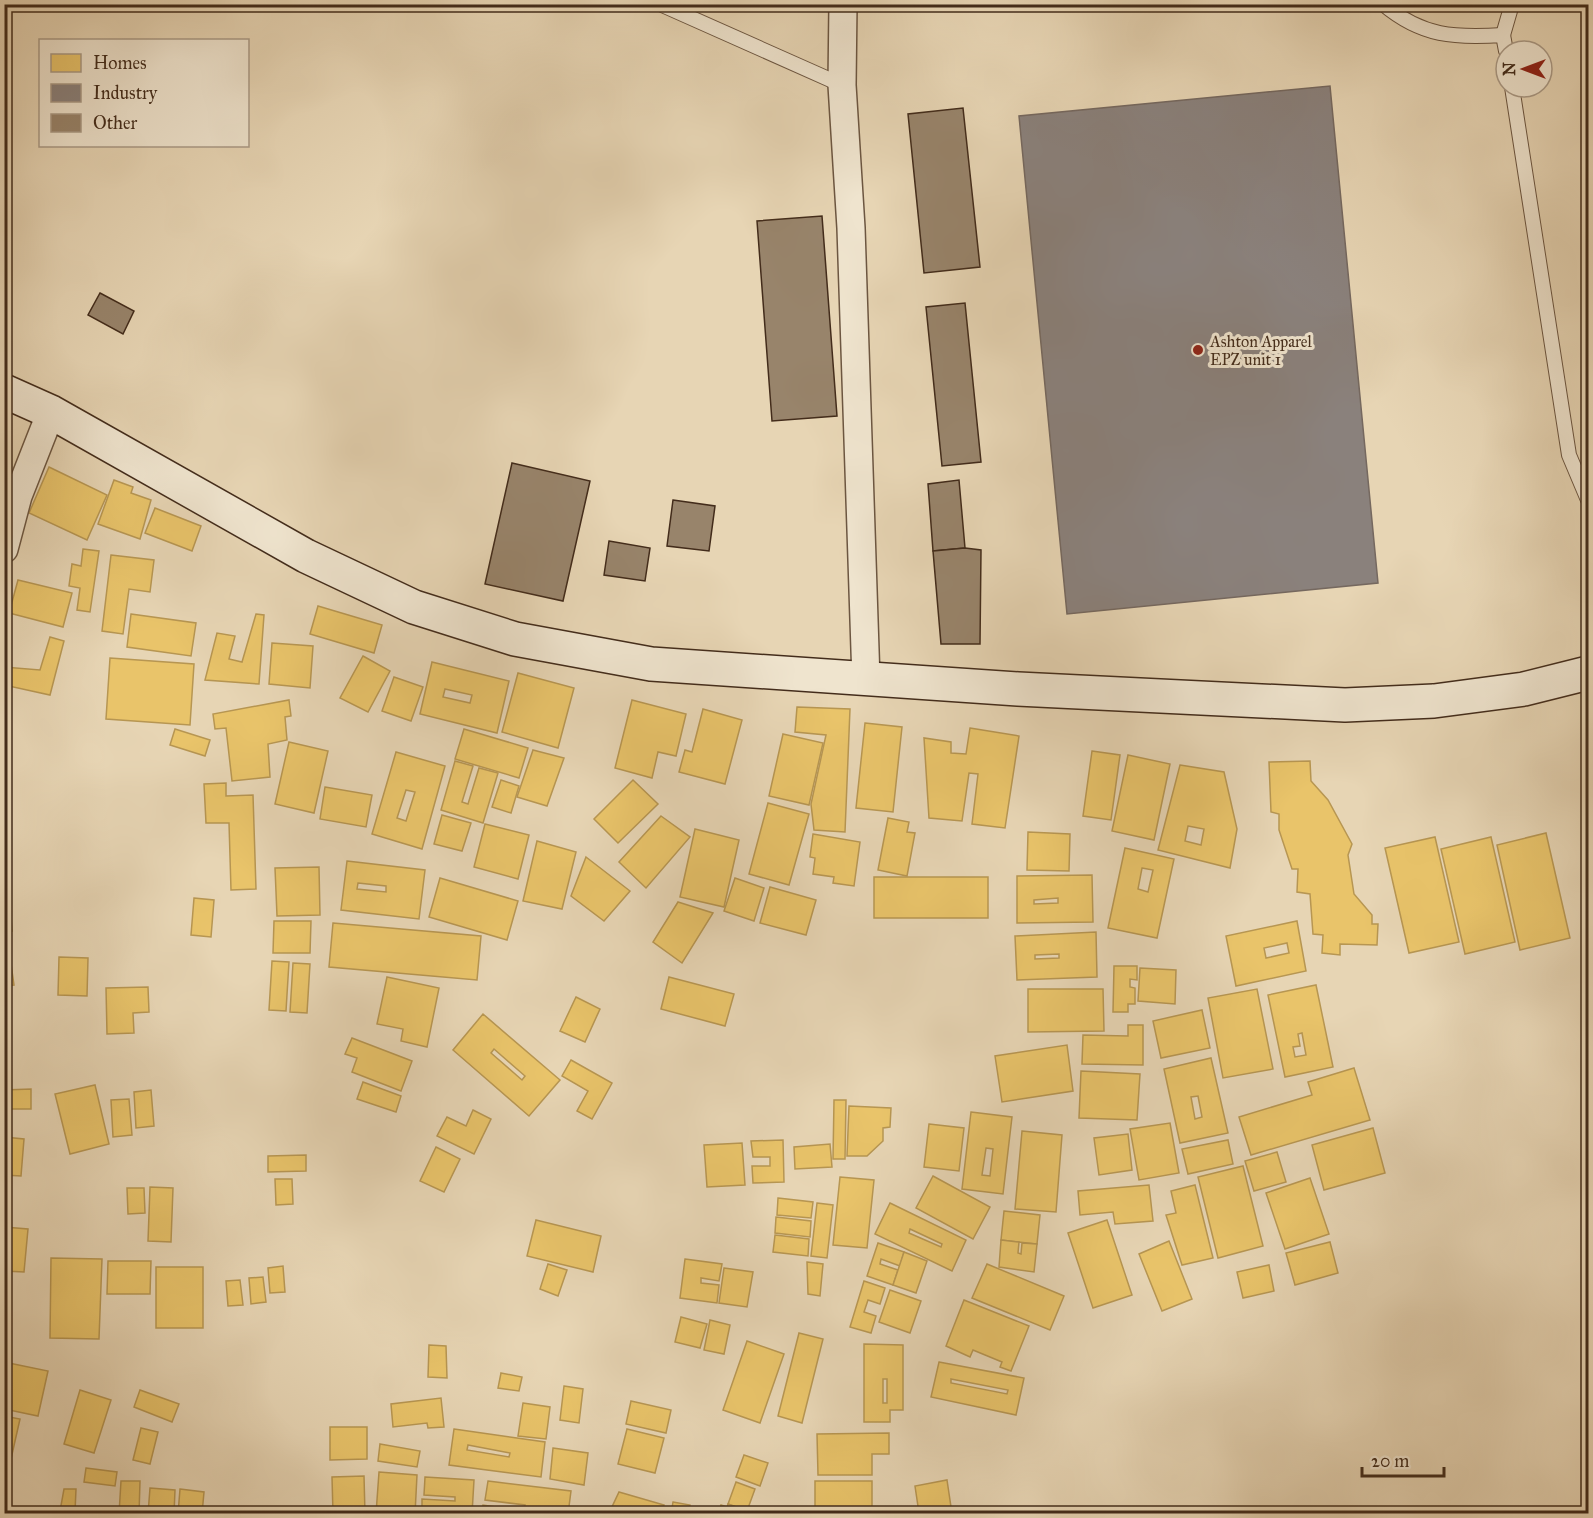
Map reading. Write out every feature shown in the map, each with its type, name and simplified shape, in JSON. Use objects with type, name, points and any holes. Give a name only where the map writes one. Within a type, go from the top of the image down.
[{"type":"main road","points":[[4,390],[51,412],[306,556],[414,607],[515,639],[651,664],[866,680],[1345,705],[1434,701],[1524,688],[1588,674]]},
{"type":"street","points":[[843,4],[842,85],[851,228],[866,680]]},
{"type":"street","points":[[4,549],[18,496],[51,412]]},
{"type":"lane","points":[[660,4],[842,85]]},
{"type":"lane","points":[[1383,4],[1404,22],[1458,38],[1503,35]]},
{"type":"lane","points":[[1504,39],[1512,4]]},
{"type":"lane","points":[[1514,99],[1569,455],[1588,501]]},
{"type":"building: Homes","points":[[49,467],[107,495],[87,540],[29,513]]},
{"type":"building: Homes","points":[[114,480],[133,487],[131,493],[151,500],[140,539],[98,524]]},
{"type":"building: Homes","points":[[155,508],[201,526],[192,551],[145,533]]},
{"type":"building: Homes","points":[[83,549],[99,551],[90,612],[77,610],[80,588],[69,586],[72,564],[81,566]]},
{"type":"building: Homes","points":[[111,555],[154,560],[150,592],[129,589],[123,634],[102,631]]},
{"type":"building: Homes","points":[[18,580],[72,593],[63,627],[9,613]]},
{"type":"building: Homes","points":[[318,606],[382,625],[374,653],[310,634]]},
{"type":"building: Homes","points":[[131,614],[196,623],[191,656],[127,647]]},
{"type":"building: Homes","points":[[256,614],[264,615],[259,684],[205,680],[217,633],[235,636],[229,659],[242,662]]},
{"type":"building: Homes","points":[[50,637],[64,641],[50,695],[4,685],[4,667],[40,670]]},
{"type":"building: Homes","points":[[272,643],[313,646],[310,688],[269,684]]},
{"type":"building: Homes","points":[[363,656],[390,671],[368,712],[340,698]]},
{"type":"building: Homes","points":[[110,658],[194,664],[190,725],[106,719]]},
{"type":"building: Homes","points":[[432,662],[509,681],[497,733],[420,714]],"holes":[[[445,689],[472,695],[470,703],[443,697]]]},
{"type":"building: Homes","points":[[518,673],[574,688],[558,748],[502,732]]},
{"type":"building: Homes","points":[[394,677],[423,687],[411,721],[382,711]]},
{"type":"building: Homes","points":[[289,700],[291,716],[285,717],[287,740],[268,744],[270,777],[232,781],[226,728],[215,729],[213,714]]},
{"type":"building: Homes","points":[[632,700],[686,714],[676,756],[658,752],[652,778],[615,768]]},
{"type":"building: Homes","points":[[797,707],[850,709],[845,832],[814,830],[811,804],[826,735],[795,732]]},
{"type":"building: Homes","points":[[703,709],[742,720],[725,784],[679,772],[685,750],[692,752]]},
{"type":"building: Homes","points":[[865,723],[902,727],[893,812],[856,808]]},
{"type":"building: Homes","points":[[970,728],[1019,736],[1005,828],[972,824],[978,774],[969,773],[962,821],[929,818],[924,738],[951,742],[951,753],[966,754]]},
{"type":"building: Homes","points":[[175,729],[210,740],[205,756],[170,745]]},
{"type":"building: Homes","points":[[464,729],[528,748],[519,778],[455,759]]},
{"type":"building: Homes","points":[[783,734],[823,743],[809,805],[769,796]]},
{"type":"building: Homes","points":[[289,742],[328,751],[314,813],[275,804]]},
{"type":"building: Homes","points":[[533,750],[564,758],[547,806],[517,797]]},
{"type":"building: Homes","points":[[1092,751],[1120,755],[1111,820],[1083,816]]},
{"type":"building: Homes","points":[[396,752],[445,766],[422,849],[372,834]],"holes":[[[406,790],[415,792],[406,821],[397,818]]]},
{"type":"building: Homes","points":[[1128,755],[1170,764],[1154,840],[1112,831]]},
{"type":"building: Homes","points":[[455,761],[473,766],[462,802],[468,804],[479,768],[498,773],[483,823],[441,810]]},
{"type":"building: Homes","points":[[1310,761],[1311,781],[1328,800],[1352,844],[1348,855],[1354,894],[1372,915],[1372,924],[1378,924],[1377,945],[1340,944],[1340,955],[1322,953],[1323,935],[1313,934],[1310,894],[1297,892],[1298,869],[1292,869],[1279,830],[1279,814],[1271,812],[1269,762]]},
{"type":"building: Homes","points":[[1180,765],[1224,772],[1237,829],[1230,868],[1158,850]],"holes":[[[1188,826],[1204,829],[1201,845],[1185,841]]]},
{"type":"building: Homes","points":[[501,780],[519,786],[511,813],[492,807]]},
{"type":"building: Homes","points":[[633,780],[658,804],[618,843],[594,819]]},
{"type":"building: Homes","points":[[226,783],[226,796],[253,795],[256,889],[231,890],[229,823],[206,823],[204,784]]},
{"type":"building: Homes","points":[[325,787],[372,795],[366,827],[320,819]]},
{"type":"building: Homes","points":[[768,803],[809,814],[789,885],[749,874]]},
{"type":"building: Homes","points":[[442,815],[471,823],[462,851],[434,844]]},
{"type":"building: Homes","points":[[661,816],[690,837],[646,888],[619,862]]},
{"type":"building: Homes","points":[[888,818],[909,822],[907,832],[915,833],[907,876],[878,870]]},
{"type":"building: Homes","points":[[485,824],[529,835],[518,879],[474,867]]},
{"type":"building: Homes","points":[[695,829],[739,840],[724,907],[680,897]]},
{"type":"building: Homes","points":[[1028,832],[1070,834],[1069,871],[1027,870]]},
{"type":"building: Homes","points":[[1546,833],[1570,938],[1520,950],[1497,845]]},
{"type":"building: Homes","points":[[813,834],[860,842],[854,886],[833,883],[834,877],[813,874],[815,858],[810,857]]},
{"type":"building: Homes","points":[[1435,837],[1459,942],[1409,953],[1385,848]]},
{"type":"building: Homes","points":[[1491,837],[1515,942],[1465,954],[1441,849]]},
{"type":"building: Homes","points":[[537,841],[576,852],[562,909],[523,901]]},
{"type":"building: Homes","points":[[1125,848],[1174,859],[1157,938],[1108,928]],"holes":[[[1142,868],[1153,870],[1148,892],[1138,889]]]},
{"type":"building: Homes","points":[[586,857],[630,891],[604,921],[571,896]]},
{"type":"building: Homes","points":[[347,861],[425,870],[419,919],[341,910]],"holes":[[[358,883],[386,886],[386,892],[357,889]]]},
{"type":"building: Homes","points":[[319,867],[320,915],[277,916],[275,868]]},
{"type":"building: Homes","points":[[1092,875],[1093,922],[1017,923],[1017,876]],"holes":[[[1058,898],[1058,903],[1034,904],[1034,900]]]},
{"type":"building: Homes","points":[[874,877],[988,877],[988,918],[874,918]]},
{"type":"building: Homes","points":[[440,878],[518,901],[507,940],[429,917]]},
{"type":"building: Homes","points":[[735,878],[764,888],[754,921],[724,911]]},
{"type":"building: Homes","points":[[770,887],[816,900],[806,935],[760,923]]},
{"type":"building: Homes","points":[[4,893],[9,893],[12,931],[4,931]]},
{"type":"building: Homes","points":[[194,898],[214,900],[211,937],[191,935]]},
{"type":"building: Homes","points":[[678,902],[713,913],[682,963],[653,942]]},
{"type":"building: Homes","points":[[274,921],[311,921],[310,953],[273,953]]},
{"type":"building: Homes","points":[[1297,921],[1306,971],[1236,986],[1226,936]],"holes":[[[1287,943],[1289,953],[1266,958],[1264,948]]]},
{"type":"building: Homes","points":[[333,923],[481,936],[477,980],[329,967]]},
{"type":"building: Homes","points":[[1096,932],[1097,977],[1017,980],[1015,936]],"holes":[[[1059,954],[1059,958],[1035,959],[1035,955]]]},
{"type":"building: Homes","points":[[59,957],[88,958],[87,996],[58,995]]},
{"type":"building: Homes","points":[[272,961],[289,962],[286,1011],[269,1010]]},
{"type":"building: Homes","points":[[293,963],[310,964],[307,1013],[290,1012]]},
{"type":"building: Homes","points":[[11,964],[14,985],[4,986],[4,965]]},
{"type":"building: Homes","points":[[1114,966],[1137,966],[1137,980],[1130,979],[1130,987],[1135,988],[1135,1004],[1128,1004],[1128,1012],[1113,1012]]},
{"type":"building: Homes","points":[[1140,968],[1176,970],[1175,1004],[1138,1001]]},
{"type":"building: Homes","points":[[387,977],[439,988],[427,1047],[401,1041],[403,1029],[377,1024]]},
{"type":"building: Homes","points":[[669,977],[734,994],[725,1026],[661,1009]]},
{"type":"building: Homes","points":[[1316,985],[1333,1067],[1285,1077],[1268,995]],"holes":[[[1302,1033],[1306,1055],[1295,1057],[1293,1047],[1300,1046],[1298,1034]]]},
{"type":"building: Homes","points":[[148,987],[149,1012],[133,1013],[134,1033],[107,1034],[106,988]]},
{"type":"building: Homes","points":[[1028,989],[1103,989],[1104,1031],[1028,1032]]},
{"type":"building: Homes","points":[[1257,989],[1273,1069],[1223,1078],[1208,998]]},
{"type":"building: Homes","points":[[576,997],[600,1009],[585,1042],[560,1031]]},
{"type":"building: Homes","points":[[1202,1010],[1210,1048],[1161,1058],[1153,1021]]},
{"type":"building: Homes","points":[[483,1014],[560,1080],[529,1116],[453,1050]],"holes":[[[494,1049],[525,1076],[522,1080],[491,1053]]]},
{"type":"building: Homes","points":[[1128,1025],[1143,1025],[1143,1065],[1082,1064],[1083,1035],[1128,1036]]},
{"type":"building: Homes","points":[[352,1038],[412,1061],[401,1091],[352,1072],[357,1058],[345,1054]]},
{"type":"building: Homes","points":[[1067,1045],[1073,1091],[1002,1102],[995,1056]]},
{"type":"building: Homes","points":[[1211,1058],[1228,1133],[1180,1143],[1164,1069]],"holes":[[[1198,1096],[1202,1117],[1195,1119],[1191,1097]]]},
{"type":"building: Homes","points":[[571,1060],[612,1083],[592,1119],[577,1111],[588,1091],[562,1076]]},
{"type":"building: Homes","points":[[1354,1068],[1370,1120],[1251,1155],[1239,1117],[1312,1095],[1308,1082]]},
{"type":"building: Homes","points":[[1081,1071],[1140,1074],[1137,1120],[1079,1118]]},
{"type":"building: Homes","points":[[363,1082],[401,1096],[396,1112],[357,1099]]},
{"type":"building: Homes","points":[[95,1085],[109,1144],[70,1154],[55,1094]]},
{"type":"building: Homes","points":[[31,1089],[31,1109],[11,1109],[11,1127],[4,1127],[4,1090]]},
{"type":"building: Homes","points":[[151,1090],[154,1126],[136,1128],[134,1092]]},
{"type":"building: Homes","points":[[129,1099],[132,1135],[113,1137],[111,1100]]},
{"type":"building: Homes","points":[[834,1100],[846,1100],[845,1159],[833,1159]]},
{"type":"building: Homes","points":[[849,1106],[891,1108],[890,1127],[883,1128],[883,1141],[867,1156],[847,1156]]},
{"type":"building: Homes","points":[[473,1110],[491,1119],[474,1154],[437,1136],[447,1117],[466,1126]]},
{"type":"building: Homes","points":[[971,1112],[1012,1117],[1003,1194],[962,1189]],"holes":[[[986,1148],[993,1149],[990,1176],[982,1175]]]},
{"type":"building: Homes","points":[[1170,1123],[1179,1173],[1139,1180],[1130,1129]]},
{"type":"building: Homes","points":[[929,1124],[964,1128],[959,1171],[924,1167]]},
{"type":"building: Homes","points":[[1373,1128],[1385,1173],[1324,1190],[1312,1145]]},
{"type":"building: Homes","points":[[1022,1131],[1062,1135],[1056,1212],[1015,1209]]},
{"type":"building: Homes","points":[[1128,1134],[1132,1170],[1099,1175],[1094,1138]]},
{"type":"building: Homes","points":[[4,1137],[24,1139],[21,1176],[4,1175]]},
{"type":"building: Homes","points":[[783,1140],[784,1182],[753,1183],[752,1166],[770,1166],[770,1157],[753,1157],[751,1141]]},
{"type":"building: Homes","points":[[1228,1140],[1233,1164],[1188,1174],[1182,1149]]},
{"type":"building: Homes","points":[[742,1143],[745,1185],[707,1187],[704,1145]]},
{"type":"building: Homes","points":[[830,1144],[832,1167],[795,1169],[794,1147]]},
{"type":"building: Homes","points":[[436,1147],[460,1159],[444,1192],[420,1181]]},
{"type":"building: Homes","points":[[1277,1152],[1286,1182],[1254,1191],[1245,1161]]},
{"type":"building: Homes","points":[[306,1155],[306,1171],[268,1172],[268,1156]]},
{"type":"building: Homes","points":[[1243,1166],[1263,1246],[1218,1258],[1198,1177]]},
{"type":"building: Homes","points":[[933,1176],[990,1207],[973,1239],[916,1208]]},
{"type":"building: Homes","points":[[840,1177],[874,1180],[867,1248],[833,1245]]},
{"type":"building: Homes","points":[[1310,1178],[1329,1234],[1285,1249],[1266,1193]]},
{"type":"building: Homes","points":[[275,1179],[292,1179],[293,1204],[276,1205]]},
{"type":"building: Homes","points":[[1149,1185],[1153,1221],[1115,1224],[1113,1212],[1080,1215],[1078,1191]]},
{"type":"building: Homes","points":[[1195,1185],[1213,1258],[1182,1265],[1166,1215],[1176,1213],[1171,1191]]},
{"type":"building: Homes","points":[[150,1187],[173,1188],[171,1242],[148,1241]]},
{"type":"building: Homes","points":[[127,1188],[144,1188],[145,1213],[128,1214]]},
{"type":"building: Homes","points":[[778,1198],[813,1202],[811,1218],[777,1215]]},
{"type":"building: Homes","points":[[817,1203],[833,1205],[827,1258],[811,1256]]},
{"type":"building: Homes","points":[[890,1203],[966,1240],[952,1271],[875,1234]],"holes":[[[910,1229],[942,1244],[941,1247],[909,1233]]]},
{"type":"building: Homes","points":[[1004,1211],[1040,1215],[1037,1244],[1001,1240]]},
{"type":"building: Homes","points":[[776,1217],[811,1221],[810,1237],[775,1233]]},
{"type":"building: Homes","points":[[536,1220],[601,1236],[593,1272],[527,1256]]},
{"type":"building: Homes","points":[[1107,1220],[1132,1295],[1093,1308],[1068,1233]]},
{"type":"building: Homes","points":[[4,1227],[28,1229],[24,1272],[4,1271]]},
{"type":"building: Homes","points":[[775,1235],[809,1239],[808,1256],[773,1252]]},
{"type":"building: Homes","points":[[1001,1240],[1019,1242],[1018,1253],[1021,1254],[1022,1243],[1037,1244],[1034,1272],[999,1267]]},
{"type":"building: Homes","points":[[1169,1241],[1192,1299],[1162,1311],[1139,1254]]},
{"type":"building: Homes","points":[[1330,1242],[1338,1273],[1295,1285],[1286,1253]]},
{"type":"building: Homes","points":[[878,1243],[904,1252],[900,1266],[881,1259],[880,1264],[898,1270],[893,1285],[867,1276]]},
{"type":"building: Homes","points":[[904,1252],[927,1261],[916,1293],[893,1285]]},
{"type":"building: Homes","points":[[51,1258],[102,1259],[99,1339],[50,1338]]},
{"type":"building: Homes","points":[[685,1259],[722,1264],[719,1281],[701,1278],[701,1283],[719,1285],[717,1303],[680,1298]]},
{"type":"building: Homes","points":[[108,1261],[151,1261],[150,1294],[107,1294]]},
{"type":"building: Homes","points":[[807,1262],[823,1264],[820,1296],[808,1294]]},
{"type":"building: Homes","points":[[548,1264],[567,1270],[558,1296],[540,1289]]},
{"type":"building: Homes","points":[[987,1264],[1064,1296],[1050,1330],[972,1298]]},
{"type":"building: Homes","points":[[1269,1265],[1274,1291],[1243,1298],[1237,1272]]},
{"type":"building: Homes","points":[[283,1266],[285,1292],[270,1293],[268,1268]]},
{"type":"building: Homes","points":[[156,1267],[203,1267],[203,1328],[156,1328]]},
{"type":"building: Homes","points":[[724,1268],[753,1272],[747,1307],[719,1303]]},
{"type":"building: Homes","points":[[263,1277],[266,1302],[251,1304],[249,1278]]},
{"type":"building: Homes","points":[[240,1280],[243,1305],[228,1306],[226,1281]]},
{"type":"building: Homes","points":[[864,1281],[885,1288],[880,1304],[868,1300],[864,1312],[876,1316],[871,1333],[850,1327]]},
{"type":"building: Homes","points":[[890,1290],[921,1301],[910,1333],[879,1322]]},
{"type":"building: Homes","points":[[964,1300],[1029,1326],[1011,1371],[1000,1367],[1002,1362],[973,1350],[970,1357],[946,1346]]},
{"type":"building: Homes","points":[[681,1317],[707,1324],[700,1348],[675,1342]]},
{"type":"building: Homes","points":[[710,1320],[730,1325],[724,1354],[704,1350]]},
{"type":"building: Homes","points":[[799,1333],[823,1339],[802,1423],[778,1416]]},
{"type":"building: Homes","points":[[747,1341],[784,1354],[760,1423],[723,1410]]},
{"type":"building: Homes","points":[[864,1344],[903,1345],[903,1410],[890,1410],[890,1422],[864,1422]],"holes":[[[883,1379],[887,1379],[887,1403],[883,1403]]]},
{"type":"building: Homes","points":[[429,1345],[446,1346],[447,1378],[428,1377]]},
{"type":"building: Homes","points":[[4,1362],[48,1371],[38,1416],[4,1409]]},
{"type":"building: Homes","points":[[939,1362],[1024,1378],[1016,1415],[931,1397]],"holes":[[[951,1379],[1008,1390],[1007,1394],[951,1383]]]},
{"type":"building: Homes","points":[[501,1373],[522,1377],[519,1391],[498,1388]]},
{"type":"building: Homes","points":[[564,1386],[583,1389],[579,1423],[560,1420]]},
{"type":"building: Homes","points":[[80,1390],[111,1400],[94,1453],[64,1444]]},
{"type":"building: Homes","points":[[140,1390],[179,1404],[172,1422],[134,1407]]},
{"type":"building: Homes","points":[[441,1398],[444,1427],[428,1428],[427,1423],[393,1427],[391,1404]]},
{"type":"building: Homes","points":[[631,1401],[671,1410],[666,1433],[626,1424]]},
{"type":"building: Homes","points":[[523,1403],[550,1407],[546,1439],[518,1436]]},
{"type":"building: Homes","points":[[4,1416],[20,1419],[6,1481],[4,1481]]},
{"type":"building: Homes","points":[[330,1427],[367,1427],[367,1459],[330,1460]]},
{"type":"building: Homes","points":[[141,1428],[158,1432],[150,1464],[133,1460]]},
{"type":"building: Homes","points":[[454,1429],[545,1442],[541,1477],[449,1465]],"holes":[[[468,1445],[510,1453],[509,1457],[467,1450]]]},
{"type":"building: Homes","points":[[627,1429],[664,1438],[655,1473],[618,1464]]},
{"type":"building: Homes","points":[[889,1433],[889,1454],[872,1454],[872,1475],[818,1475],[817,1434]]},
{"type":"building: Homes","points":[[380,1444],[420,1451],[417,1467],[378,1461]]},
{"type":"building: Homes","points":[[553,1448],[588,1453],[584,1485],[550,1479]]},
{"type":"building: Homes","points":[[744,1455],[768,1463],[760,1486],[736,1477]]},
{"type":"building: Homes","points":[[86,1468],[117,1472],[115,1486],[84,1482]]},
{"type":"building: Homes","points":[[379,1472],[417,1475],[415,1514],[376,1514]]},
{"type":"building: Homes","points":[[364,1476],[365,1514],[333,1514],[332,1477]]},
{"type":"building: Homes","points":[[425,1477],[474,1480],[472,1514],[422,1514],[422,1499],[455,1501],[455,1497],[424,1495]]},
{"type":"building: Homes","points":[[947,1480],[951,1507],[919,1513],[915,1486]]},
{"type":"building: Homes","points":[[121,1481],[140,1481],[139,1514],[119,1514]]},
{"type":"building: Homes","points":[[488,1481],[571,1491],[568,1514],[482,1514],[483,1505],[524,1511],[525,1505],[485,1500]]},
{"type":"building: Homes","points":[[815,1481],[872,1481],[872,1512],[815,1512]]},
{"type":"building: Homes","points":[[736,1482],[755,1489],[747,1511],[728,1504]]},
{"type":"building: Homes","points":[[150,1488],[175,1490],[174,1514],[148,1514]]},
{"type":"building: Homes","points":[[64,1489],[76,1489],[75,1512],[60,1511]]},
{"type":"building: Homes","points":[[180,1489],[204,1492],[202,1514],[178,1514]]},
{"type":"building: Homes","points":[[619,1492],[664,1505],[661,1514],[620,1514],[611,1509]]},
{"type":"building: Homes","points":[[673,1502],[690,1505],[689,1514],[671,1514]]},
{"type":"building: Homes","points":[[728,1504],[744,1510],[742,1514],[718,1514],[721,1505],[727,1507]]},
{"type":"building: Industry","name":"Ashton Apparel EPZ unit 1","points":[[1330,86],[1378,583],[1067,614],[1019,116]]},
{"type":"building: Other","points":[[963,108],[980,267],[924,273],[908,114]]},
{"type":"building: Other","points":[[822,216],[837,416],[772,421],[757,221]]},
{"type":"building: Other","points":[[100,293],[134,311],[123,334],[88,315]]},
{"type":"building: Other","points":[[965,303],[981,462],[942,466],[926,307]]},
{"type":"building: Other","points":[[512,463],[590,481],[563,601],[485,584]]},
{"type":"building: Other","points":[[959,480],[965,548],[933,551],[928,484]]},
{"type":"building: Other","points":[[673,500],[715,506],[709,551],[667,546]]},
{"type":"building: Other","points":[[609,541],[650,548],[645,581],[604,575]]},
{"type":"building: Other","points":[[965,548],[981,550],[980,644],[941,644],[933,551]]},
{"type":"place","name":"Ashton Apparel EPZ unit 1","points":[[1198,350]]}]
